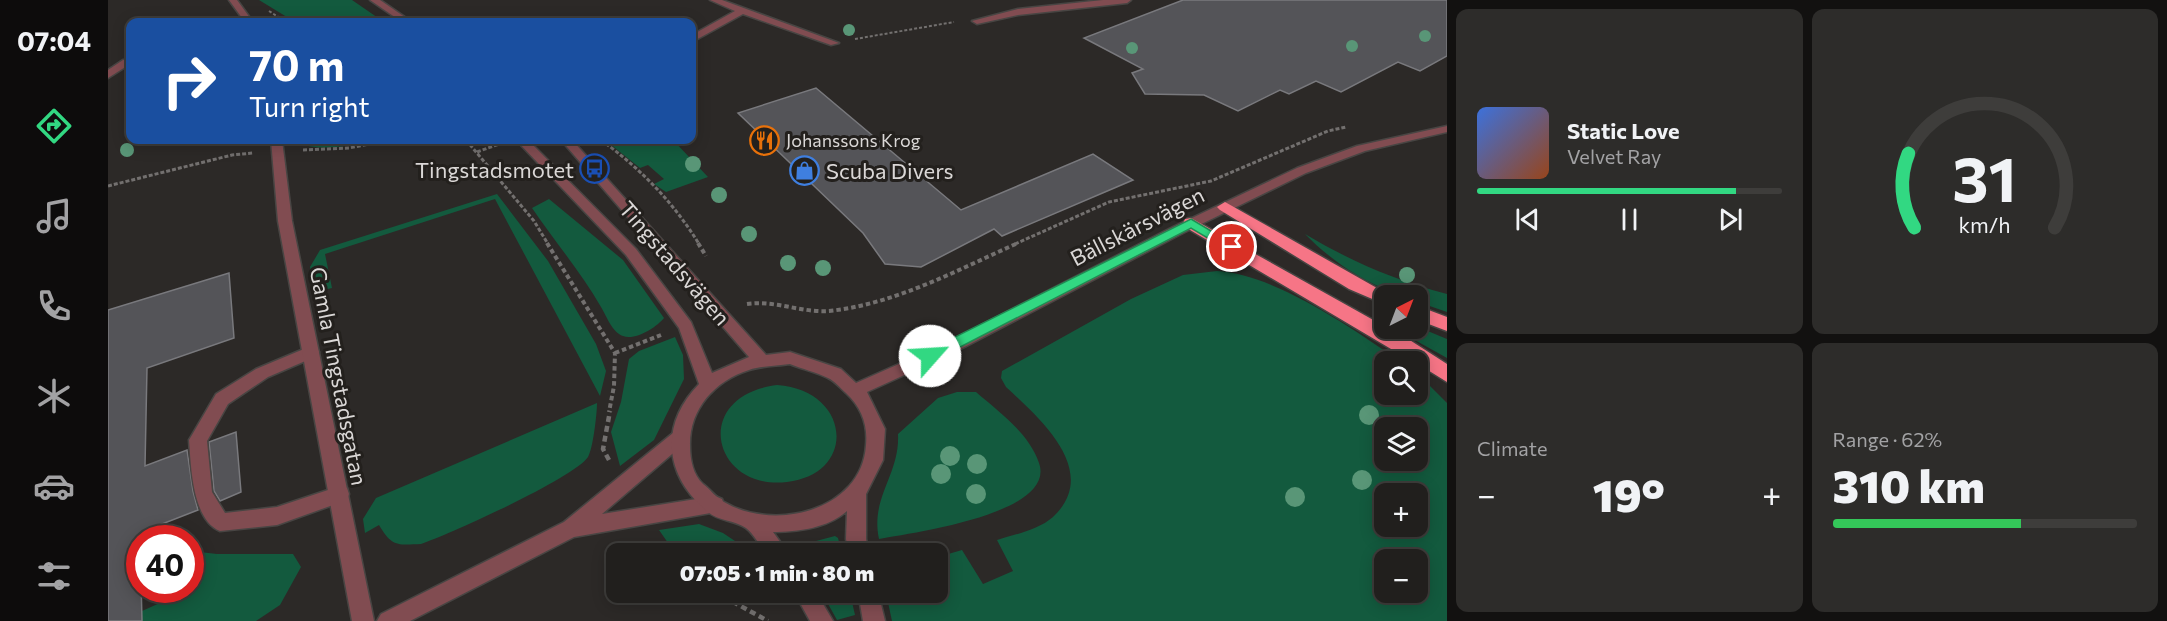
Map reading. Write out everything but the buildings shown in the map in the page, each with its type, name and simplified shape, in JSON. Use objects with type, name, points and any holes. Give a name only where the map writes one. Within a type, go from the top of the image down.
[{"type":"highway","points":[[1225,207],[1355,285],[1374,294]]},
{"type":"highway","points":[[1191,223],[1398,342],[1447,374]]},
{"type":"highway","points":[[1428,317],[1447,324]]},
{"type":"street","points":[[233,0],[246,18]]},
{"type":"street","points":[[374,0],[400,18]]},
{"type":"street","points":[[714,0],[834,43]]},
{"type":"street","points":[[978,21],[1018,12],[1127,0]]},
{"type":"street","points":[[696,37],[743,10]]},
{"type":"street","points":[[108,75],[126,63]]},
{"type":"street","name":"Bällskärsvägen","points":[[856,390],[950,347],[1225,207],[1348,153],[1401,138],[1447,129]]},
{"type":"street","name":"Tingstadsvägen","points":[[526,144],[631,252],[686,326],[707,383]]},
{"type":"street","name":"Tingstadsvägen","points":[[570,144],[595,169],[718,314],[760,359]]},
{"type":"street","name":"Gamla Tingstadsgatan","points":[[276,145],[285,221],[363,621]]},
{"type":"street","points":[[311,352],[262,374],[222,399],[198,440],[203,494],[220,522],[277,516],[340,494]]},
{"type":"street","points":[[790,358],[834,372],[856,390],[872,413],[878,440],[873,468],[857,493],[843,505],[810,520],[772,525],[753,522],[715,505],[694,486],[687,474],[679,438],[687,408],[707,383],[732,368],[760,359],[790,358]]},
{"type":"street","points":[[388,621],[571,528],[679,438]]},
{"type":"street","points":[[857,493],[857,543]]},
{"type":"street","points":[[571,528],[639,518],[672,508],[715,505]]},
{"type":"street","points":[[753,522],[769,543]]},
{"type":"street","points":[[811,603],[822,621]]},
{"type":"street","points":[[870,603],[874,621]]},
{"type":"path","points":[[834,43],[948,22],[978,21]]},
{"type":"path","points":[[718,314],[760,302],[827,311],[884,300],[920,287],[1109,202],[1211,181],[1328,131],[1349,126]]},
{"type":"path","points":[[108,186],[276,145],[348,147],[366,144]]},
{"type":"path","points":[[469,144],[534,221],[615,353],[614,386],[603,449],[621,484]]},
{"type":"path","points":[[477,152],[499,144]]},
{"type":"path","points":[[606,144],[626,159],[667,200],[689,228],[708,260]]},
{"type":"path","points":[[619,163],[626,159]]},
{"type":"path","points":[[658,204],[667,200]]},
{"type":"path","points":[[615,353],[686,326]]},
{"type":"path","points":[[639,518],[652,543]]},
{"type":"path","points":[[735,603],[768,621]]},
{"type":"green space","points":[[259,0],[352,0],[378,18],[288,18]]},
{"type":"green space","points":[[301,144],[356,144],[345,146],[311,147]]},
{"type":"green space","points":[[610,144],[677,144],[708,177],[666,192],[654,184],[664,179],[648,165],[640,168]]},
{"type":"green space","points":[[497,194],[548,261],[596,344],[606,371],[600,396],[495,199],[325,254],[332,288],[314,292],[310,267],[320,250]]},
{"type":"green space","points":[[549,199],[623,260],[664,318],[661,322],[633,337],[623,336],[616,331],[585,282],[532,208]]},
{"type":"green space","points":[[1305,234],[1374,269],[1417,285],[1372,284],[1328,255]]},
{"type":"green space","points":[[1217,271],[1240,274],[1288,292],[1313,305],[1385,351],[1374,351],[1374,405],[1428,405],[1428,384],[1447,403],[1447,621],[892,621],[888,603],[948,603],[948,554],[962,550],[983,584],[1013,571],[997,540],[1041,525],[1053,517],[1066,499],[1071,482],[1068,464],[1060,446],[1034,413],[1006,387],[1001,378],[1002,371],[1131,299],[1183,275]]},
{"type":"green space","points":[[1428,288],[1447,294],[1447,312],[1428,305]]},
{"type":"green space","points":[[1428,331],[1447,339],[1447,358],[1413,339],[1428,339]]},
{"type":"green space","points":[[675,337],[683,355],[684,379],[654,440],[620,466],[611,432],[621,402],[629,359],[639,351]]},
{"type":"green space","points":[[777,385],[802,390],[820,401],[831,416],[836,432],[835,449],[826,464],[810,476],[787,482],[761,481],[742,472],[728,458],[721,441],[722,423],[731,406],[749,393]]},
{"type":"green space","points":[[957,392],[976,392],[1021,433],[1039,463],[1039,481],[1026,496],[1005,508],[978,518],[879,539],[878,511],[895,462],[898,434],[938,398]]},
{"type":"green space","points":[[597,403],[593,439],[588,457],[560,478],[537,491],[483,518],[421,544],[396,543],[379,525],[365,533],[363,519],[376,498]]},
{"type":"green space","points":[[699,524],[723,533],[738,543],[668,543],[659,530]]},
{"type":"green space","points":[[835,536],[839,543],[808,543]]},
{"type":"green space","points":[[204,552],[293,554],[301,567],[280,605],[256,621],[142,621],[142,611],[160,603],[204,603]]},
{"type":"green space","points":[[828,603],[852,603],[855,615],[837,620]]},
{"type":"place","name":"Johanssons Krog","points":[[765,140]]},
{"type":"place","name":"Tingstadsmotet","points":[[595,169]]},
{"type":"place","name":"Scuba Divers","points":[[805,170]]},
{"type":"route","points":[[930,356],[1191,223],[1232,247]]}]
